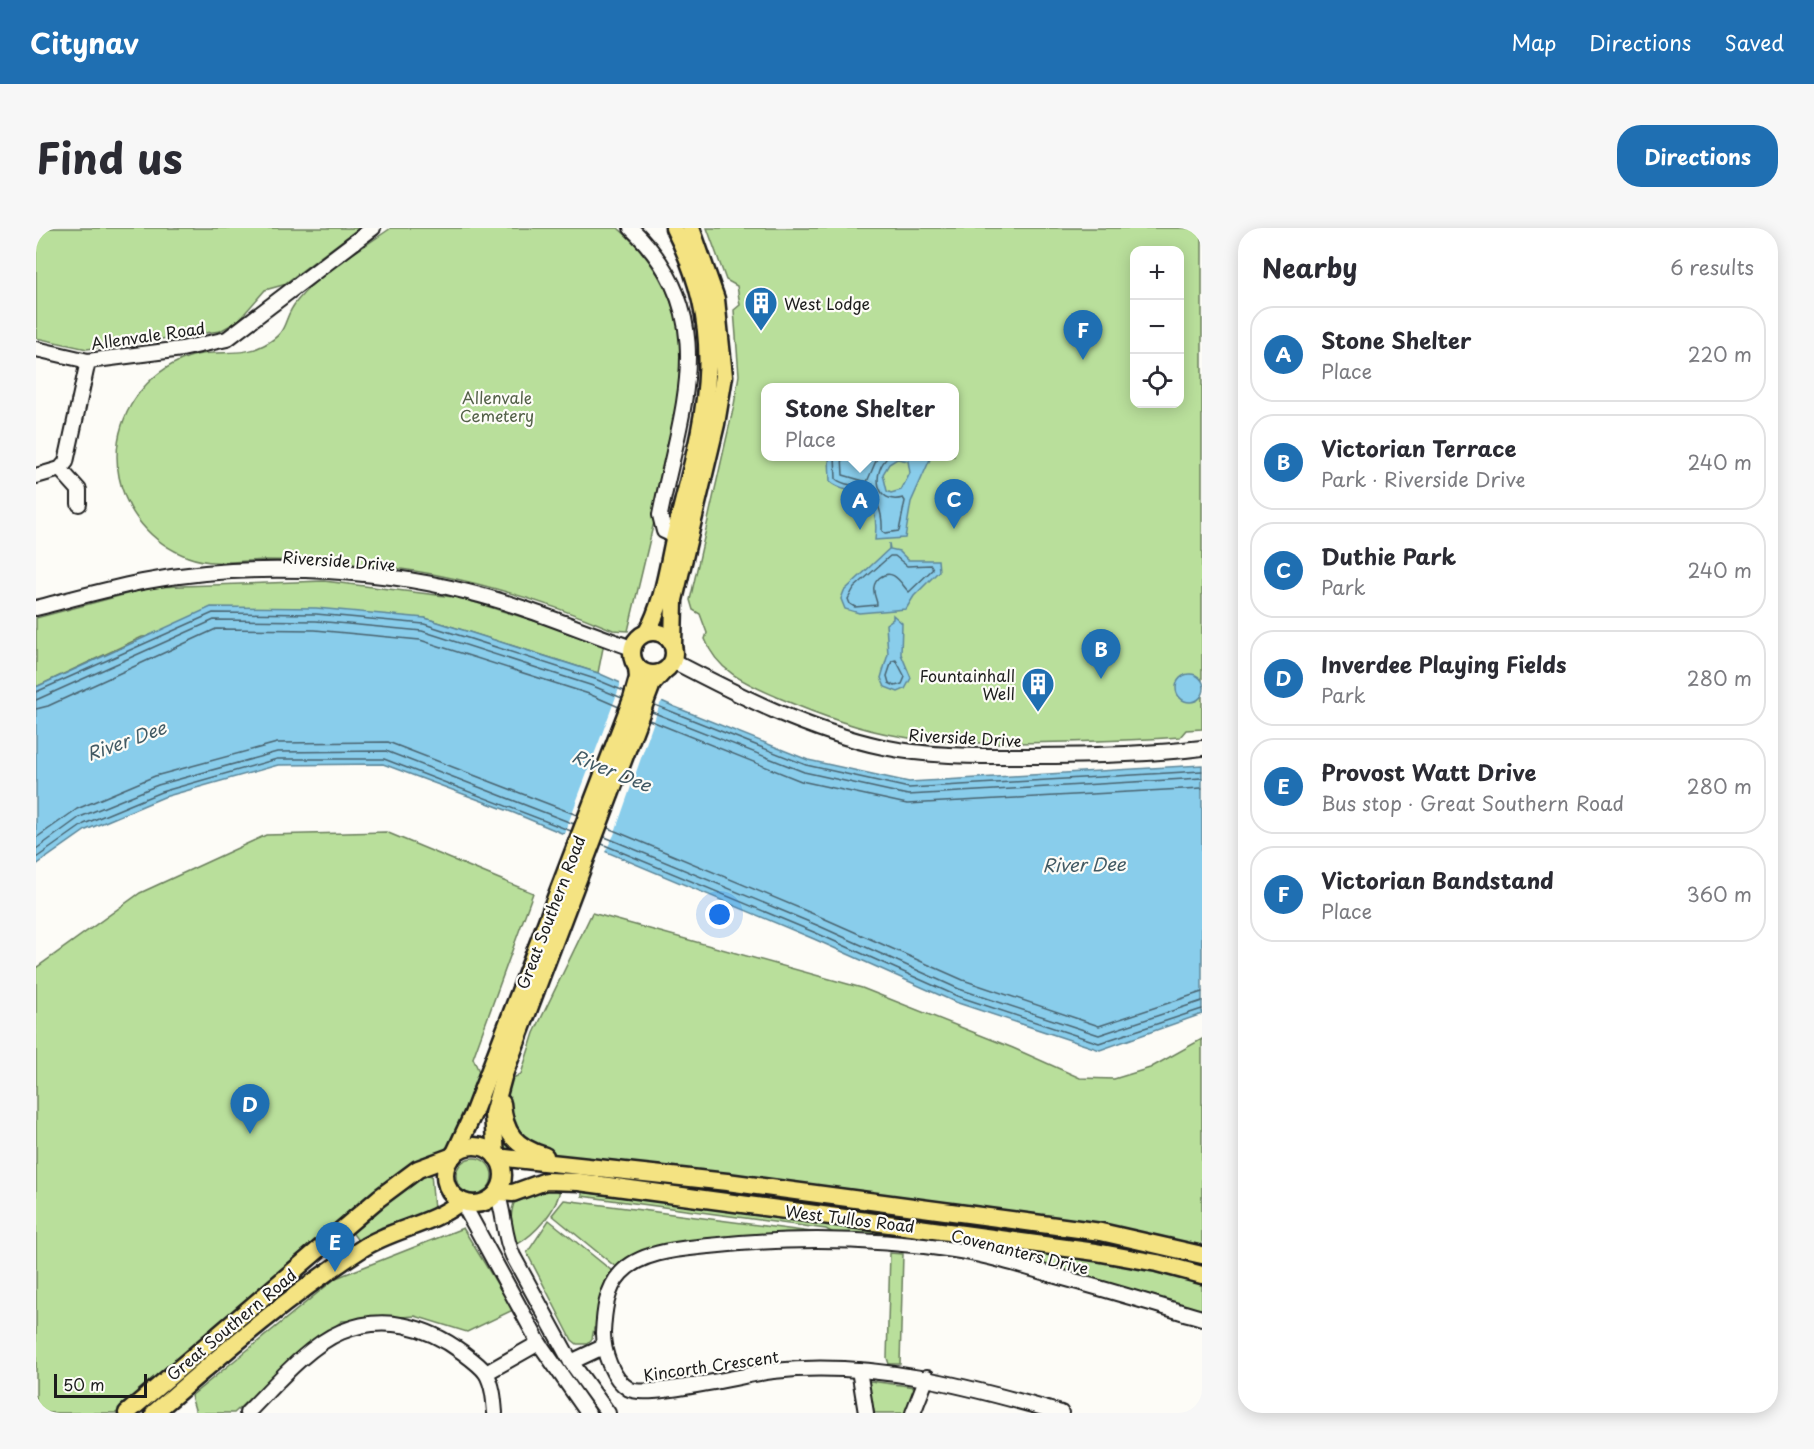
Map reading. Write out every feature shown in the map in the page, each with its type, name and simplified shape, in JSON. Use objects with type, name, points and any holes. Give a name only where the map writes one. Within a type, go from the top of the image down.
[{"type":"main road","points":[[647,632],[665,635],[656,668],[632,658],[632,648],[635,641],[647,632],[656,613],[701,426],[709,370],[702,303],[690,260],[675,228]]},
{"type":"main road","name":"Great Southern Road","points":[[127,1413],[379,1198],[418,1169],[453,1156],[497,1078],[656,668],[716,424],[724,376],[716,299],[691,228]]},
{"type":"main road","points":[[497,1078],[503,1119],[516,1142],[529,1151],[566,1163]]},
{"type":"main road","name":"Great Southern Road","points":[[496,1156],[493,1114],[497,1078]]},
{"type":"main road","points":[[467,1147],[490,1151],[496,1156],[503,1174],[497,1193],[481,1203],[462,1201],[452,1193],[446,1181],[447,1167],[453,1156],[467,1147]]},
{"type":"main road","name":"West Tullos Road","points":[[496,1156],[1034,1222],[1101,1232],[1202,1255]]},
{"type":"main road","name":"West Tullos Road","points":[[497,1193],[513,1193],[546,1181],[579,1182],[1096,1252],[1157,1263],[1202,1275]]},
{"type":"main road","name":"Great Southern Road","points":[[154,1413],[290,1299],[334,1268],[381,1237],[447,1212],[462,1201]]},
{"type":"street","name":"Allenvale Road","points":[[36,349],[88,361],[173,350],[227,339],[373,228]]},
{"type":"street","points":[[631,228],[644,240],[671,282],[688,332],[690,356],[688,389],[660,515],[664,531],[675,536]]},
{"type":"street","points":[[36,476],[60,469],[70,454],[88,361]]},
{"type":"street","points":[[60,469],[79,490],[79,504]]},
{"type":"street","name":"Riverside Drive","points":[[36,608],[143,582],[206,573],[271,571],[339,574],[467,592],[547,615],[632,648]]},
{"type":"street","name":"Riverside Drive","points":[[656,668],[857,740],[898,750],[987,756],[1063,756],[1202,748]]},
{"type":"street","points":[[497,1193],[502,1206],[507,1244],[548,1325],[571,1362],[608,1413]]},
{"type":"street","points":[[462,1201],[539,1343],[588,1413]]},
{"type":"street","name":"Covenanters Drive","points":[[603,1347],[604,1314],[609,1292],[619,1274],[631,1264],[654,1255],[682,1249],[785,1239],[836,1240],[955,1250],[1021,1266],[1202,1318]]},
{"type":"street","points":[[247,1413],[322,1344],[341,1332],[376,1324],[415,1326],[445,1340],[486,1373],[494,1393],[495,1413]]},
{"type":"street","points":[[539,1343],[571,1362]]},
{"type":"street","points":[[486,1373],[539,1343]]},
{"type":"street","points":[[571,1362],[603,1347]]},
{"type":"street","name":"Kincorth Crescent","points":[[603,1347],[616,1377],[628,1388],[637,1392],[662,1391],[775,1370],[859,1370],[927,1377],[1061,1413]]},
{"type":"street","points":[[859,1370],[866,1413]]},
{"type":"street","points":[[913,1413],[927,1377]]},
{"type":"green space","points":[[36,228],[359,228],[283,285],[265,290],[238,321],[220,331],[87,349],[36,338]]},
{"type":"green space","name":"Allenvale Cemetery","points":[[391,228],[618,228],[635,244],[661,279],[677,319],[682,340],[685,386],[679,421],[628,631],[613,630],[518,595],[421,572],[320,562],[197,560],[162,543],[142,525],[127,502],[119,477],[117,451],[122,425],[134,400],[153,378],[166,368],[189,357],[205,353],[246,351],[273,340],[282,330],[297,301],[317,280]]},
{"type":"green space","points":[[707,228],[1202,228],[1202,729],[1186,730],[1180,737],[1098,741],[972,743],[913,739],[882,733],[821,715],[755,687],[725,668],[710,650],[705,639],[707,633],[700,614],[693,610],[690,600],[734,405],[739,375],[734,310],[740,305],[737,286],[726,280]]},
{"type":"green space","points":[[324,581],[461,598],[604,643],[598,673],[425,618],[142,637],[36,687],[36,618],[153,587]]},
{"type":"green space","points":[[386,832],[533,893],[473,1058],[484,1083],[454,1155],[418,1169],[127,1413],[36,1413],[36,968],[140,893],[266,835]]},
{"type":"green space","points":[[592,913],[862,988],[1013,1048],[1080,1078],[1114,1079],[1150,1068],[1202,1039],[1202,1255],[496,1156],[500,1085],[521,1074],[534,1033]]},
{"type":"green space","points":[[474,1158],[487,1163],[492,1176],[487,1189],[474,1194],[461,1189],[456,1176],[461,1163]]},
{"type":"green space","points":[[431,1173],[434,1210],[382,1227],[359,1242],[351,1231],[407,1184]]},
{"type":"green space","points":[[560,1187],[555,1204],[544,1221],[516,1245],[511,1224],[514,1203],[548,1188]]},
{"type":"green space","points":[[582,1192],[911,1234],[910,1241],[837,1235],[826,1229],[582,1196]]},
{"type":"green space","points":[[564,1200],[820,1234],[653,1248],[633,1256],[617,1268],[552,1215]]},
{"type":"green space","points":[[549,1220],[612,1271],[599,1304],[598,1328],[594,1328],[592,1339],[587,1344],[577,1344],[572,1340],[527,1253]]},
{"type":"green space","points":[[463,1228],[513,1310],[467,1332],[415,1316],[342,1321],[292,1360],[234,1413],[196,1413],[191,1396],[336,1278]]},
{"type":"green space","points":[[913,1234],[1132,1265],[1202,1282],[1202,1312],[912,1241]]},
{"type":"green space","points":[[890,1253],[903,1254],[900,1364],[889,1364],[887,1358]]},
{"type":"green space","points":[[867,1382],[916,1387],[908,1413],[872,1413]]},
{"type":"water","points":[[829,461],[894,461],[883,474],[887,491],[891,493],[901,490],[910,473],[908,461],[929,461],[911,502],[905,538],[875,540],[874,512],[869,500],[830,482]]},
{"type":"water","points":[[889,543],[890,549],[899,551],[908,560],[938,560],[939,571],[914,596],[906,609],[859,613],[845,609],[841,599],[844,591],[889,549]]},
{"type":"water","name":"River Dee","points":[[211,607],[316,608],[425,618],[598,673],[675,707],[808,760],[909,782],[1202,765],[1202,1014],[1100,1050],[955,1002],[814,939],[514,813],[383,764],[278,765],[164,797],[86,830],[36,865],[36,687]]},
{"type":"water","points":[[893,615],[902,623],[901,654],[911,678],[905,689],[898,692],[885,687],[881,678],[888,654],[886,624],[893,619]]},
{"type":"water","points":[[1190,674],[1200,678],[1204,688],[1200,698],[1190,702],[1180,698],[1176,688],[1180,678]]},
{"type":"pier","points":[[620,680],[664,699],[660,704],[614,835],[604,854],[563,837],[620,686]]},
{"type":"place","name":"West Lodge","points":[[761,332]]},
{"type":"place","name":"Victorian Bandstand","points":[[1083,360]]},
{"type":"place","name":"Duthie Park","points":[[954,529]]},
{"type":"place","name":"Stone Shelter","points":[[860,530]]},
{"type":"place","name":"Victorian Terrace","points":[[1101,679]]},
{"type":"place","name":"Fountainhall Well","points":[[1038,713]]},
{"type":"place","name":"Inverdee Playing Fields","points":[[250,1134]]},
{"type":"place","name":"Provost Watt Drive","points":[[335,1272]]}]
